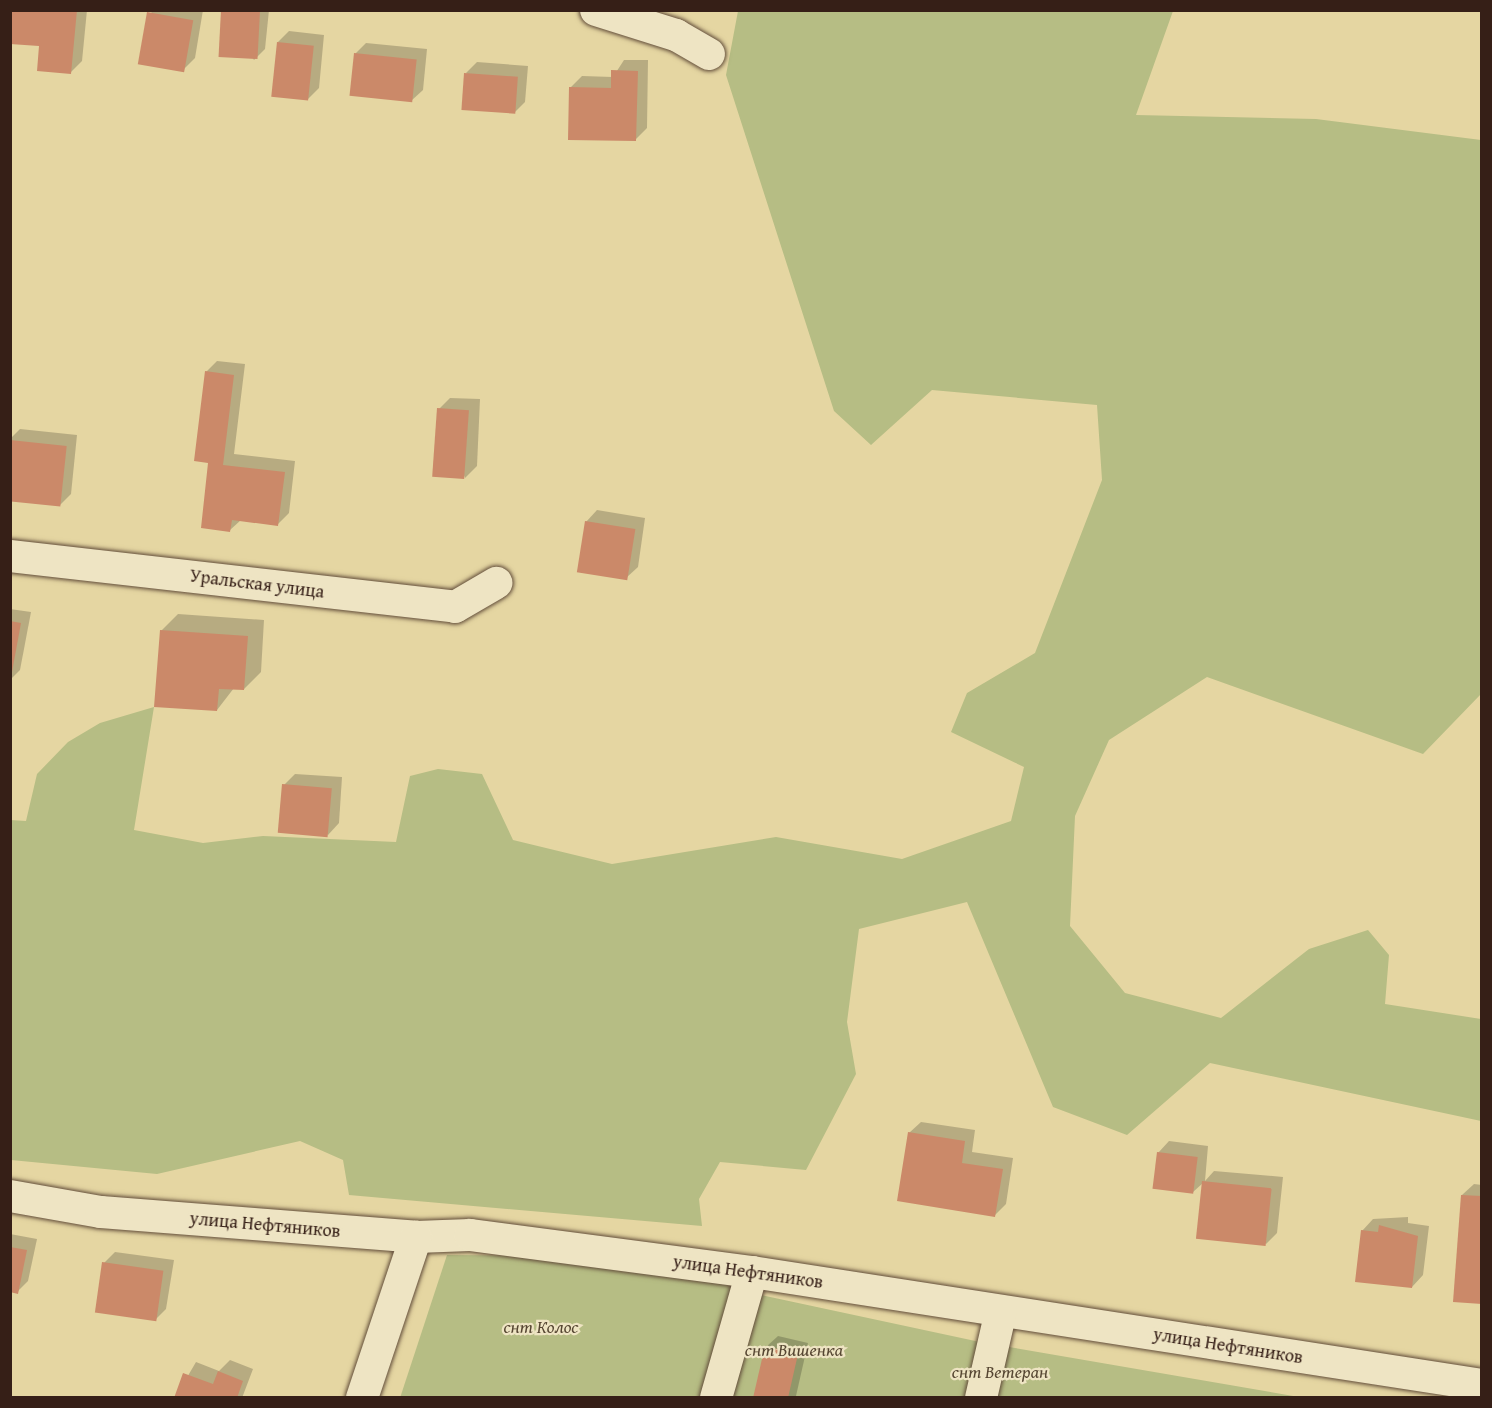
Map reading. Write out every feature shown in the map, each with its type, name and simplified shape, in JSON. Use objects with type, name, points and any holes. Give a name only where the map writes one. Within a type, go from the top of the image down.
[{"type":"street","points":[[596,10],[656,27],[709,54]]},
{"type":"street","name":"Уральская улица","points":[[10,556],[455,607],[496,583]]},
{"type":"street","name":"улица Нефтяников","points":[[10,1196],[101,1212],[416,1237],[470,1235],[752,1272],[1482,1385]]},
{"type":"street","points":[[362,1398],[416,1237]]},
{"type":"street","points":[[717,1398],[752,1272]]},
{"type":"street","points":[[981,1398],[1001,1311]]},
{"type":"green space","points":[[738,11],[1173,11],[1136,115],[1316,119],[1481,140],[1481,694],[1423,754],[1207,677],[1109,740],[1075,816],[1070,926],[1125,993],[1221,1018],[1309,949],[1368,930],[1389,955],[1385,1004],[1481,1019],[1481,1121],[1210,1063],[1127,1135],[1053,1107],[967,902],[859,929],[847,1022],[856,1074],[806,1170],[720,1162],[699,1199],[702,1226],[349,1195],[343,1160],[300,1141],[157,1174],[11,1160],[10,820],[26,821],[37,774],[68,742],[100,723],[154,707],[134,830],[203,843],[263,836],[396,842],[410,776],[438,769],[482,774],[513,840],[612,864],[776,837],[902,859],[1011,821],[1024,767],[951,732],[967,693],[1035,653],[1102,480],[1097,405],[932,390],[871,445],[834,411],[726,75]]},
{"type":"green space","name":"снт Колос","points":[[447,1255],[551,1256],[738,1287],[700,1397],[400,1398]]},
{"type":"green space","name":"снт Вишенка","points":[[761,1295],[980,1342],[1299,1397],[727,1398]]},
{"type":"building","points":[[10,10],[77,10],[71,74],[37,71],[39,46],[10,44]]},
{"type":"building","points":[[221,10],[260,12],[257,59],[219,57]]},
{"type":"building","points":[[147,12],[193,20],[184,72],[138,64]]},
{"type":"building","points":[[277,42],[314,46],[308,101],[271,97]]},
{"type":"building","points":[[354,53],[417,60],[412,102],[350,96]]},
{"type":"building","points":[[611,70],[638,71],[636,141],[568,140],[569,87],[611,88]]},
{"type":"building","points":[[464,73],[518,77],[515,114],[461,110]]},
{"type":"building","points":[[205,371],[234,375],[223,465],[285,472],[278,526],[232,520],[230,532],[201,528],[208,463],[194,461]]},
{"type":"building","points":[[437,408],[469,410],[464,479],[432,477]]},
{"type":"building","points":[[10,440],[67,446],[60,507],[10,501]]},
{"type":"building","points":[[585,521],[635,529],[627,580],[577,572]]},
{"type":"building","points":[[10,621],[21,623],[12,672],[10,672]]},
{"type":"building","points":[[160,630],[248,636],[244,690],[219,689],[217,711],[154,707]]},
{"type":"building","points":[[282,784],[332,788],[328,837],[278,833]]},
{"type":"building","points":[[908,1132],[965,1141],[962,1163],[1003,1169],[995,1217],[897,1201]]},
{"type":"building","points":[[1157,1152],[1198,1157],[1193,1194],[1152,1189]]},
{"type":"building","points":[[1202,1181],[1272,1188],[1266,1246],[1196,1239]]},
{"type":"building","points":[[1461,1195],[1482,1196],[1482,1304],[1453,1302]]},
{"type":"building","points":[[1379,1225],[1418,1236],[1412,1288],[1355,1282],[1361,1230],[1378,1232]]},
{"type":"building","points":[[10,1247],[27,1250],[18,1294],[10,1292]]},
{"type":"building","points":[[102,1262],[163,1271],[156,1321],[95,1313]]},
{"type":"building","points":[[765,1346],[798,1354],[788,1398],[753,1398]]},
{"type":"building","points":[[218,1371],[243,1381],[237,1398],[174,1398],[183,1373],[213,1384]]},
{"type":"park label","name":"снт Ветеран","points":[[1000,1372]]}]
